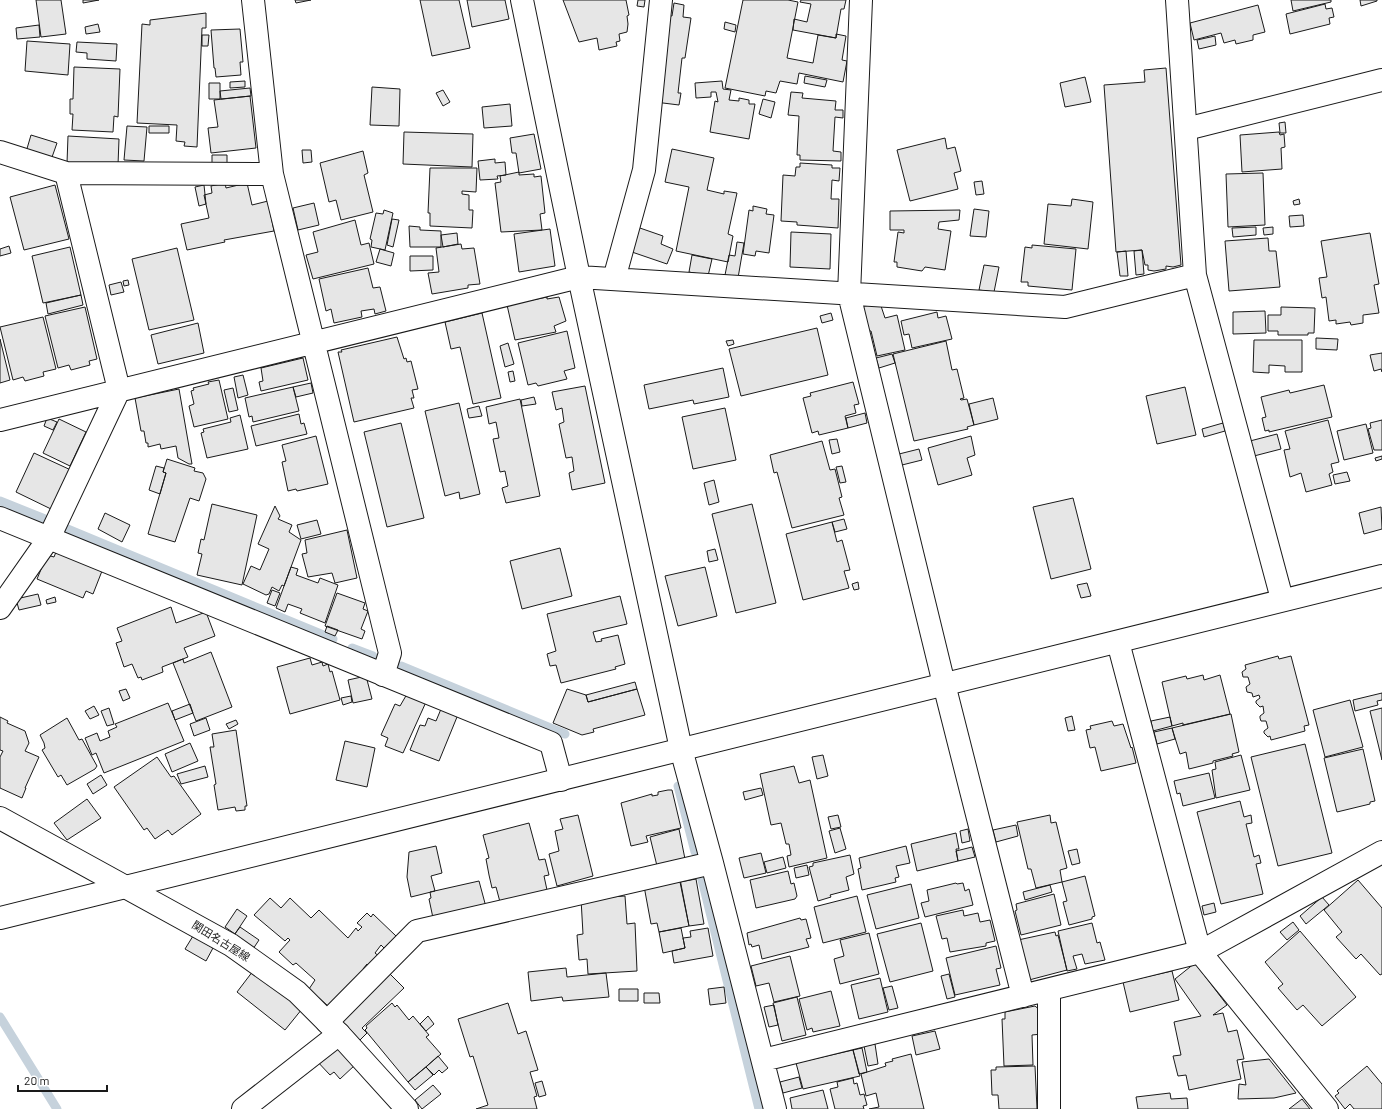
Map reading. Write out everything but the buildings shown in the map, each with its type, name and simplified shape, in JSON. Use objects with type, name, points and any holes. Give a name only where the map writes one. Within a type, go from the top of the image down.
[{"type":"street","points":[[253,0],[272,174],[390,653],[383,675]]},
{"type":"street","points":[[522,0],[579,277],[681,749],[763,1060],[774,1109]]},
{"type":"street","points":[[614,279],[644,170],[662,0]]},
{"type":"street","points":[[861,0],[849,294],[944,684],[1023,996]]},
{"type":"street","points":[[1177,0],[1195,275],[1282,599]]},
{"type":"street","points":[[1186,129],[1382,80]]},
{"type":"street","points":[[0,152],[66,173],[272,174]]},
{"type":"street","points":[[0,608],[50,538],[119,390],[66,173]]},
{"type":"street","points":[[0,420],[579,277],[1065,307],[1195,275]]},
{"type":"street","points":[[0,518],[551,743],[561,780]]},
{"type":"street","points":[[0,918],[1118,642],[1282,599],[1382,576]]},
{"type":"street","points":[[1118,642],[1200,952],[1327,1109]]},
{"type":"street","name":"関田名古屋線","points":[[0,818],[128,887],[231,945],[296,992],[333,1028],[407,1109]]},
{"type":"street","points":[[763,1060],[1200,952],[1382,852]]},
{"type":"street","points":[[243,1109],[333,1028],[417,931],[712,863]]},
{"type":"street","points":[[1049,990],[1049,1109]]},
{"type":"waterway","points":[[0,501],[50,521]]},
{"type":"waterway","points":[[65,528],[333,639]]},
{"type":"waterway","points":[[352,648],[373,656]]},
{"type":"waterway","points":[[401,666],[565,734]]},
{"type":"waterway","points":[[678,786],[695,852]]},
{"type":"waterway","points":[[699,868],[759,1109]]},
{"type":"waterway","points":[[0,1017],[57,1109]]}]
